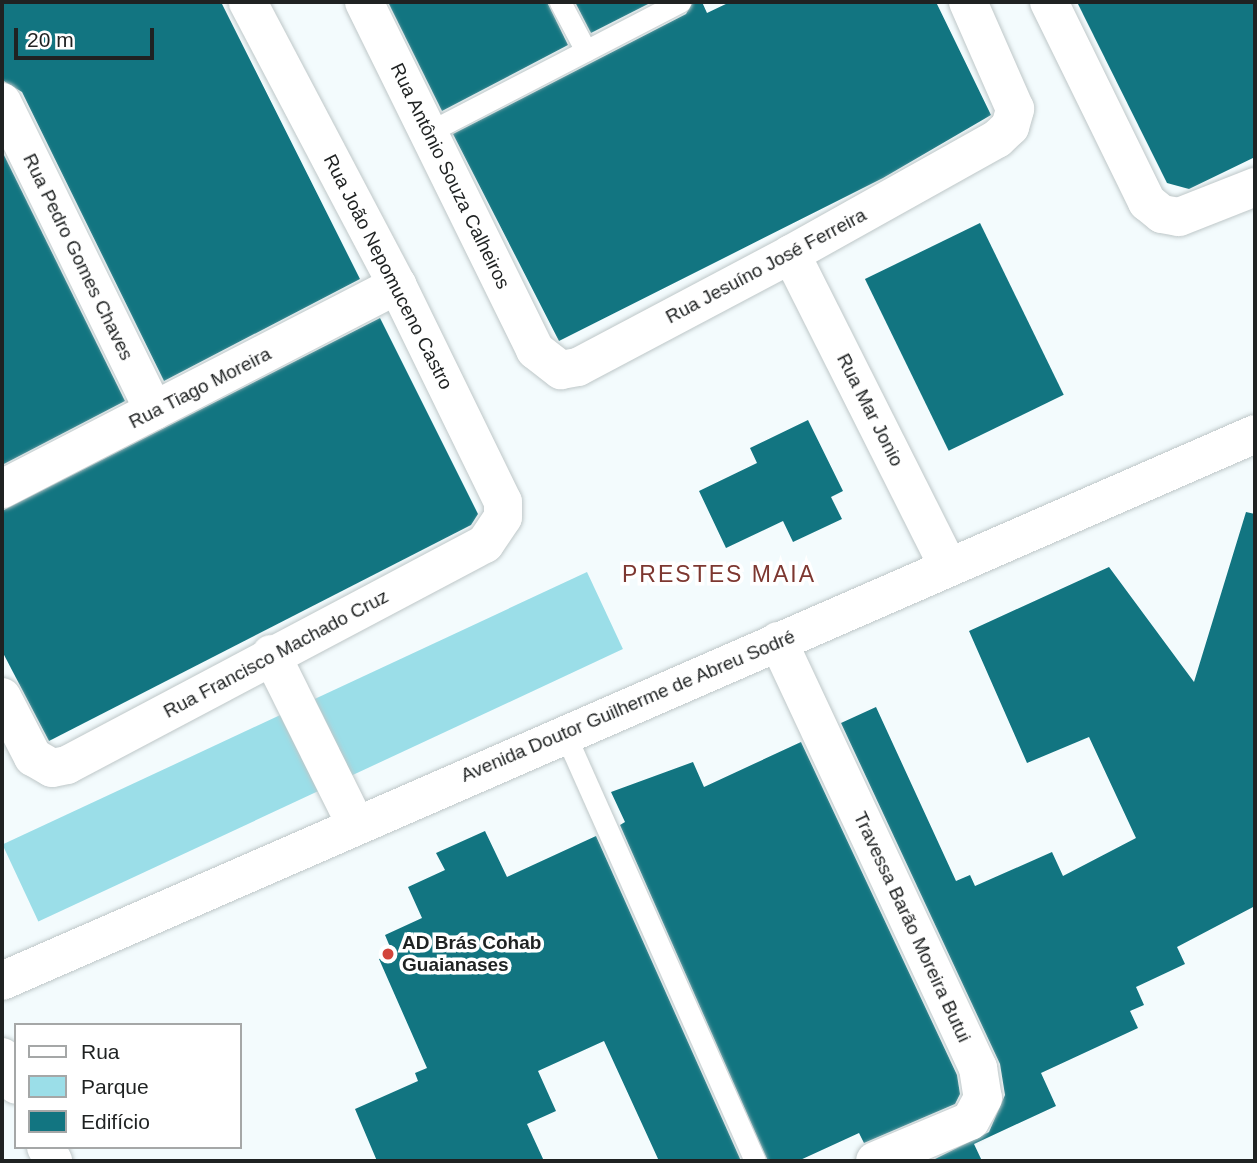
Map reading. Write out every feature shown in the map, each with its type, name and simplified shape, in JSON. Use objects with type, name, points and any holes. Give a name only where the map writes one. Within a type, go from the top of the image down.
[{"type":"street","name":"Rua João Nepomuceno Castro","points":[[248,2],[397,285],[503,502],[498,530],[485,544]]},
{"type":"street","name":"Rua Antônio Souza Calheiros","points":[[364,2],[535,350]]},
{"type":"street","name":"Rua Jesuíno José Ferreira","points":[[535,350],[549,365],[579,367],[791,254],[997,139],[1010,127],[1015,109],[968,2]]},
{"type":"street","points":[[1049,2],[1135,188],[1162,214],[1194,215],[1255,187]]},
{"type":"street","name":"Rua Pedro Gomes Chaves","points":[[2,102],[154,411]]},
{"type":"street","name":"Rua Mar Jonio","points":[[791,254],[948,566]]},
{"type":"street","name":"Rua Tiago Moreira","points":[[2,489],[397,285]]},
{"type":"street","name":"Avenida Doutor Guilherme de Abreu Sodré","points":[[2,981],[1255,434]]},
{"type":"street","name":"Rua Francisco Machado Cruz","points":[[2,697],[33,757],[52,768],[67,765],[271,654],[485,544]]},
{"type":"street","name":"Travessa Barão Moreira Butui","points":[[778,642],[978,1068],[982,1098],[970,1121],[875,1161]]},
{"type":"street","points":[[271,654],[356,825]]},
{"type":"street","points":[[2,1057],[14,1081]]},
{"type":"lane","points":[[560,2],[586,51]]},
{"type":"lane","points":[[429,132],[680,2]]},
{"type":"lane","points":[[565,734],[755,1161]]},
{"type":"green space","points":[[587,572],[623,649],[38,922],[2,845]]},
{"type":"building","points":[[2,2],[221,2],[360,279],[164,381],[22,92],[2,80]]},
{"type":"building","points":[[388,2],[547,2],[568,45],[442,111]]},
{"type":"building","points":[[575,2],[652,2],[591,33]]},
{"type":"building","points":[[693,2],[702,2],[707,13],[730,2],[936,2],[991,115],[883,178],[559,341],[453,134],[686,14]]},
{"type":"building","points":[[1077,2],[1255,2],[1255,157],[1189,189],[1167,183]]},
{"type":"building","points":[[2,151],[125,401],[2,465]]},
{"type":"building","points":[[980,223],[1064,395],[949,451],[865,279]]},
{"type":"building","points":[[380,318],[478,514],[471,525],[49,741],[2,651],[2,511]]},
{"type":"building","points":[[808,420],[843,491],[831,497],[842,519],[793,542],[783,521],[726,548],[699,491],[757,463],[750,448]]},
{"type":"building","points":[[1246,512],[1255,514],[1255,906],[1177,947],[1185,964],[1136,987],[1144,1005],[1130,1011],[1138,1028],[1041,1073],[1056,1106],[974,1144],[982,1161],[931,1161],[989,1132],[1005,1095],[1000,1064],[841,723],[876,707],[956,881],[970,875],[975,886],[1052,852],[1063,876],[1136,838],[1089,737],[1027,763],[969,631],[1109,567],[1194,682]]},
{"type":"building","points":[[801,742],[957,1075],[960,1094],[955,1104],[864,1143],[859,1133],[798,1161],[768,1161],[620,825],[625,822],[611,792],[693,762],[704,787]]},
{"type":"building","points":[[485,831],[507,877],[596,836],[741,1161],[659,1161],[604,1041],[538,1071],[556,1111],[527,1124],[544,1161],[377,1161],[355,1109],[418,1081],[415,1073],[427,1068],[379,959],[393,954],[385,935],[422,918],[408,887],[445,870],[436,853]]},
{"type":"place","name":"AD Brás Cohab Guaianases","points":[[388,954]]},
{"type":"district","name":"PRESTES MAIA","points":[[719,574]]}]
